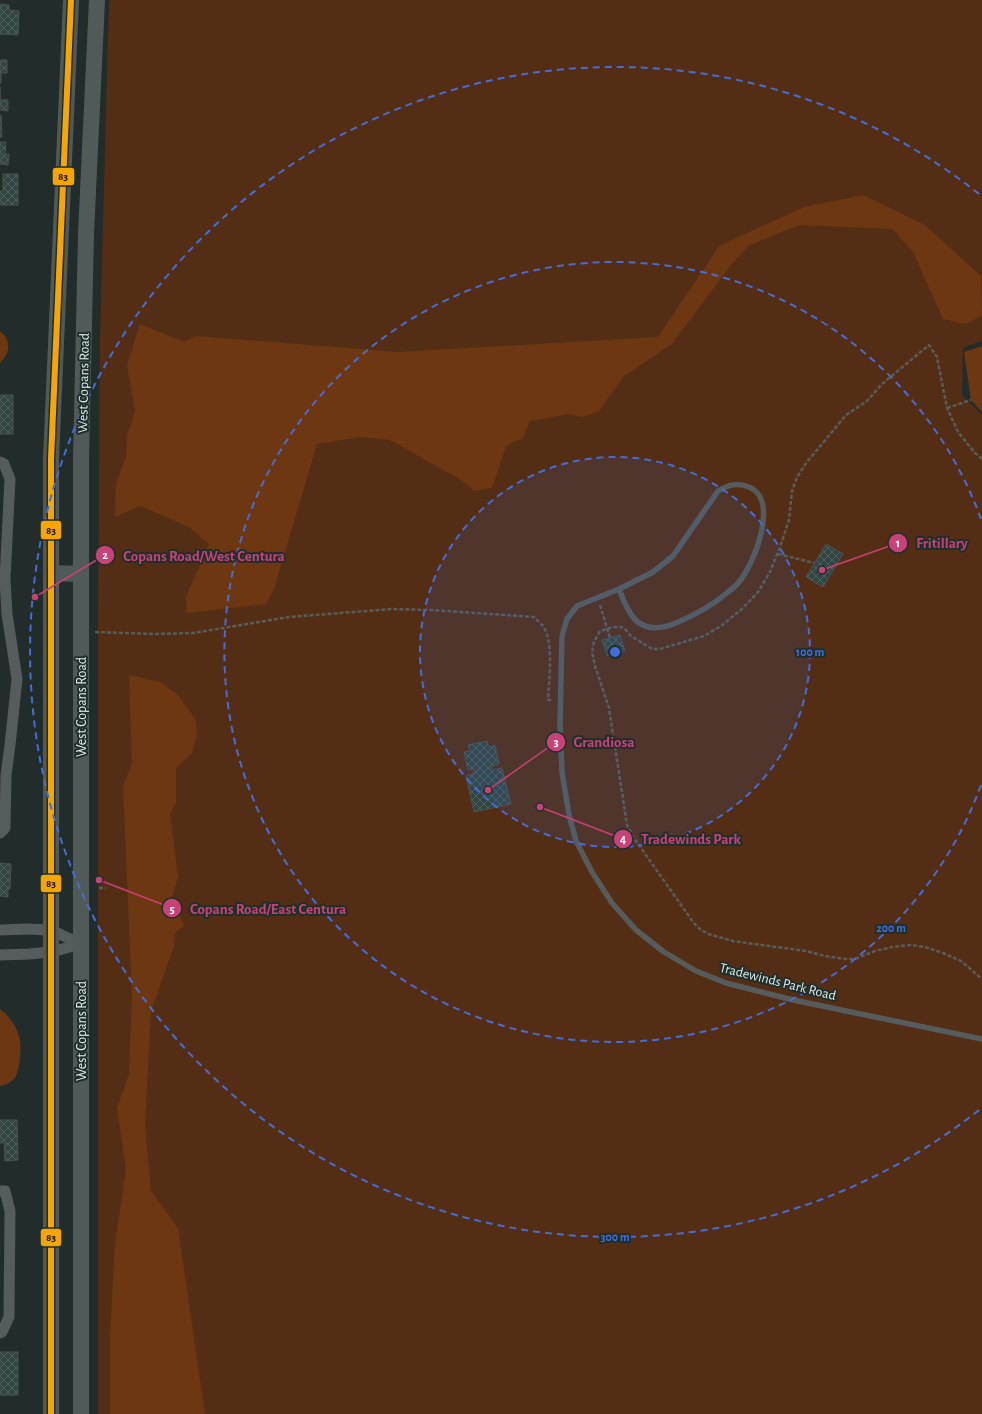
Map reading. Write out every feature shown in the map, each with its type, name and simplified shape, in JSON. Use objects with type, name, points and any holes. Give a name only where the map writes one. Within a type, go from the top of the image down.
[{"type":"main road","name":"West Copans Road","points":[[51,1414],[51,459],[71,0]]},
{"type":"main road","name":"West Copans Road","points":[[81,1414],[81,459],[86,234],[97,0]]},
{"type":"main road","points":[[51,574],[81,574]]},
{"type":"street","points":[[0,462],[4,464],[10,479],[6,578],[8,614],[17,679],[6,775],[3,831]]},
{"type":"street","points":[[0,930],[51,930],[81,944]]},
{"type":"street","points":[[0,954],[51,952],[81,944]]},
{"type":"street","points":[[1,1332],[9,1317],[10,1211],[3,1191]]},
{"type":"lane","name":"Tradewinds Park Road","points":[[619,589],[626,608],[633,619],[642,625],[653,628],[668,626],[693,616],[717,602],[739,583],[752,561],[762,530],[764,510],[760,497],[753,489],[743,484],[728,485],[718,491],[673,556],[653,572],[619,589],[577,606],[567,619],[562,636],[560,701],[562,772],[569,815],[576,841],[592,872],[612,903],[636,930],[664,952],[696,971],[726,983],[793,1000],[982,1038]]},
{"type":"path","points":[[982,460],[958,432],[947,408],[937,357],[929,345],[882,384],[867,401],[846,415],[807,462],[797,477],[792,491],[789,520],[778,554],[770,572],[758,592],[742,609],[721,626],[704,636],[660,649],[652,649],[631,636],[621,627],[607,628],[600,631],[597,635],[592,652],[609,708],[627,825],[634,838],[693,922],[700,929],[708,934],[733,941],[806,951],[845,959],[855,958],[875,951],[911,945],[925,947],[961,961],[982,979]]},
{"type":"path","points":[[947,408],[971,400]]},
{"type":"path","points":[[778,554],[814,563]]},
{"type":"path","points":[[597,597],[610,638]]},
{"type":"path","points":[[81,623],[96,633],[154,634],[193,633],[289,617],[392,609],[432,610],[534,617],[544,627],[549,643],[550,656],[548,700],[560,701]]},
{"type":"path","points":[[99,888],[106,888]]},
{"type":"shaded area","points":[[109,0],[982,0],[982,341],[963,348],[962,395],[982,415],[982,1414],[98,1414],[98,639],[100,336]]},
{"type":"shaded area","points":[[863,195],[925,225],[981,276],[982,315],[966,324],[943,319],[913,252],[893,229],[799,225],[748,246],[731,265],[672,344],[623,377],[599,411],[582,417],[570,414],[530,421],[523,438],[506,446],[492,488],[475,491],[461,480],[390,440],[360,437],[317,444],[274,589],[266,604],[187,613],[186,597],[209,544],[189,527],[140,506],[115,517],[116,483],[126,457],[127,435],[135,412],[127,365],[140,324],[184,342],[196,336],[398,352],[658,337],[719,246],[804,207]]},
{"type":"shaded area","points":[[0,331],[8,343],[8,351],[0,363]]},
{"type":"shaded area","points":[[982,346],[982,412],[971,400],[964,352]]},
{"type":"shaded area","points":[[129,675],[160,682],[178,695],[196,720],[197,735],[192,753],[176,768],[176,803],[170,813],[178,877],[172,897],[184,926],[175,933],[174,946],[151,1011],[145,1126],[151,1191],[178,1228],[205,1414],[110,1414],[110,1336],[115,1244],[126,1169],[117,1108],[129,1074],[132,995],[123,786],[132,764]]},
{"type":"shaded area","points":[[0,1009],[6,1014],[16,1028],[19,1036],[20,1058],[18,1070],[14,1079],[11,1082],[0,1086]]},
{"type":"building","points":[[0,4],[9,5],[9,10],[19,11],[18,35],[0,34]]},
{"type":"building","points":[[0,60],[7,60],[7,73],[1,73],[1,83],[0,83]]},
{"type":"building","points":[[0,100],[8,100],[8,111],[0,110]]},
{"type":"building","points":[[1,115],[2,137],[0,137]]},
{"type":"building","points":[[0,142],[6,142],[5,154],[9,154],[8,165],[0,164]]},
{"type":"building","points":[[3,174],[18,174],[18,205],[0,205],[0,191],[3,191]]},
{"type":"building","points":[[0,395],[13,395],[13,434],[0,434]]},
{"type":"building","points":[[826,544],[843,554],[823,587],[806,577]]},
{"type":"building","points":[[620,635],[625,651],[607,656],[602,640]]},
{"type":"building","points":[[487,741],[489,747],[495,745],[499,764],[492,766],[493,770],[502,768],[511,804],[474,812],[466,776],[475,773],[474,769],[468,770],[464,752],[470,751],[468,745]]},
{"type":"building","points":[[0,863],[11,864],[10,889],[8,889],[8,897],[0,896]]},
{"type":"building","points":[[0,1120],[17,1120],[18,1160],[5,1161],[4,1143],[0,1143]]},
{"type":"building","points":[[0,1352],[18,1352],[18,1395],[0,1395]]},
{"type":"transit line","name":"83","points":[[51,1414],[51,459],[71,0]]},
{"type":"place","name":"Fritillary","points":[[822,570]]},
{"type":"place","name":"Copans Road/West Centura","points":[[35,597]]},
{"type":"place","name":"Grandiosa","points":[[488,790]]},
{"type":"place","name":"Tradewinds Park","points":[[540,807]]},
{"type":"place","name":"Copans Road/East Centura","points":[[99,880]]}]
